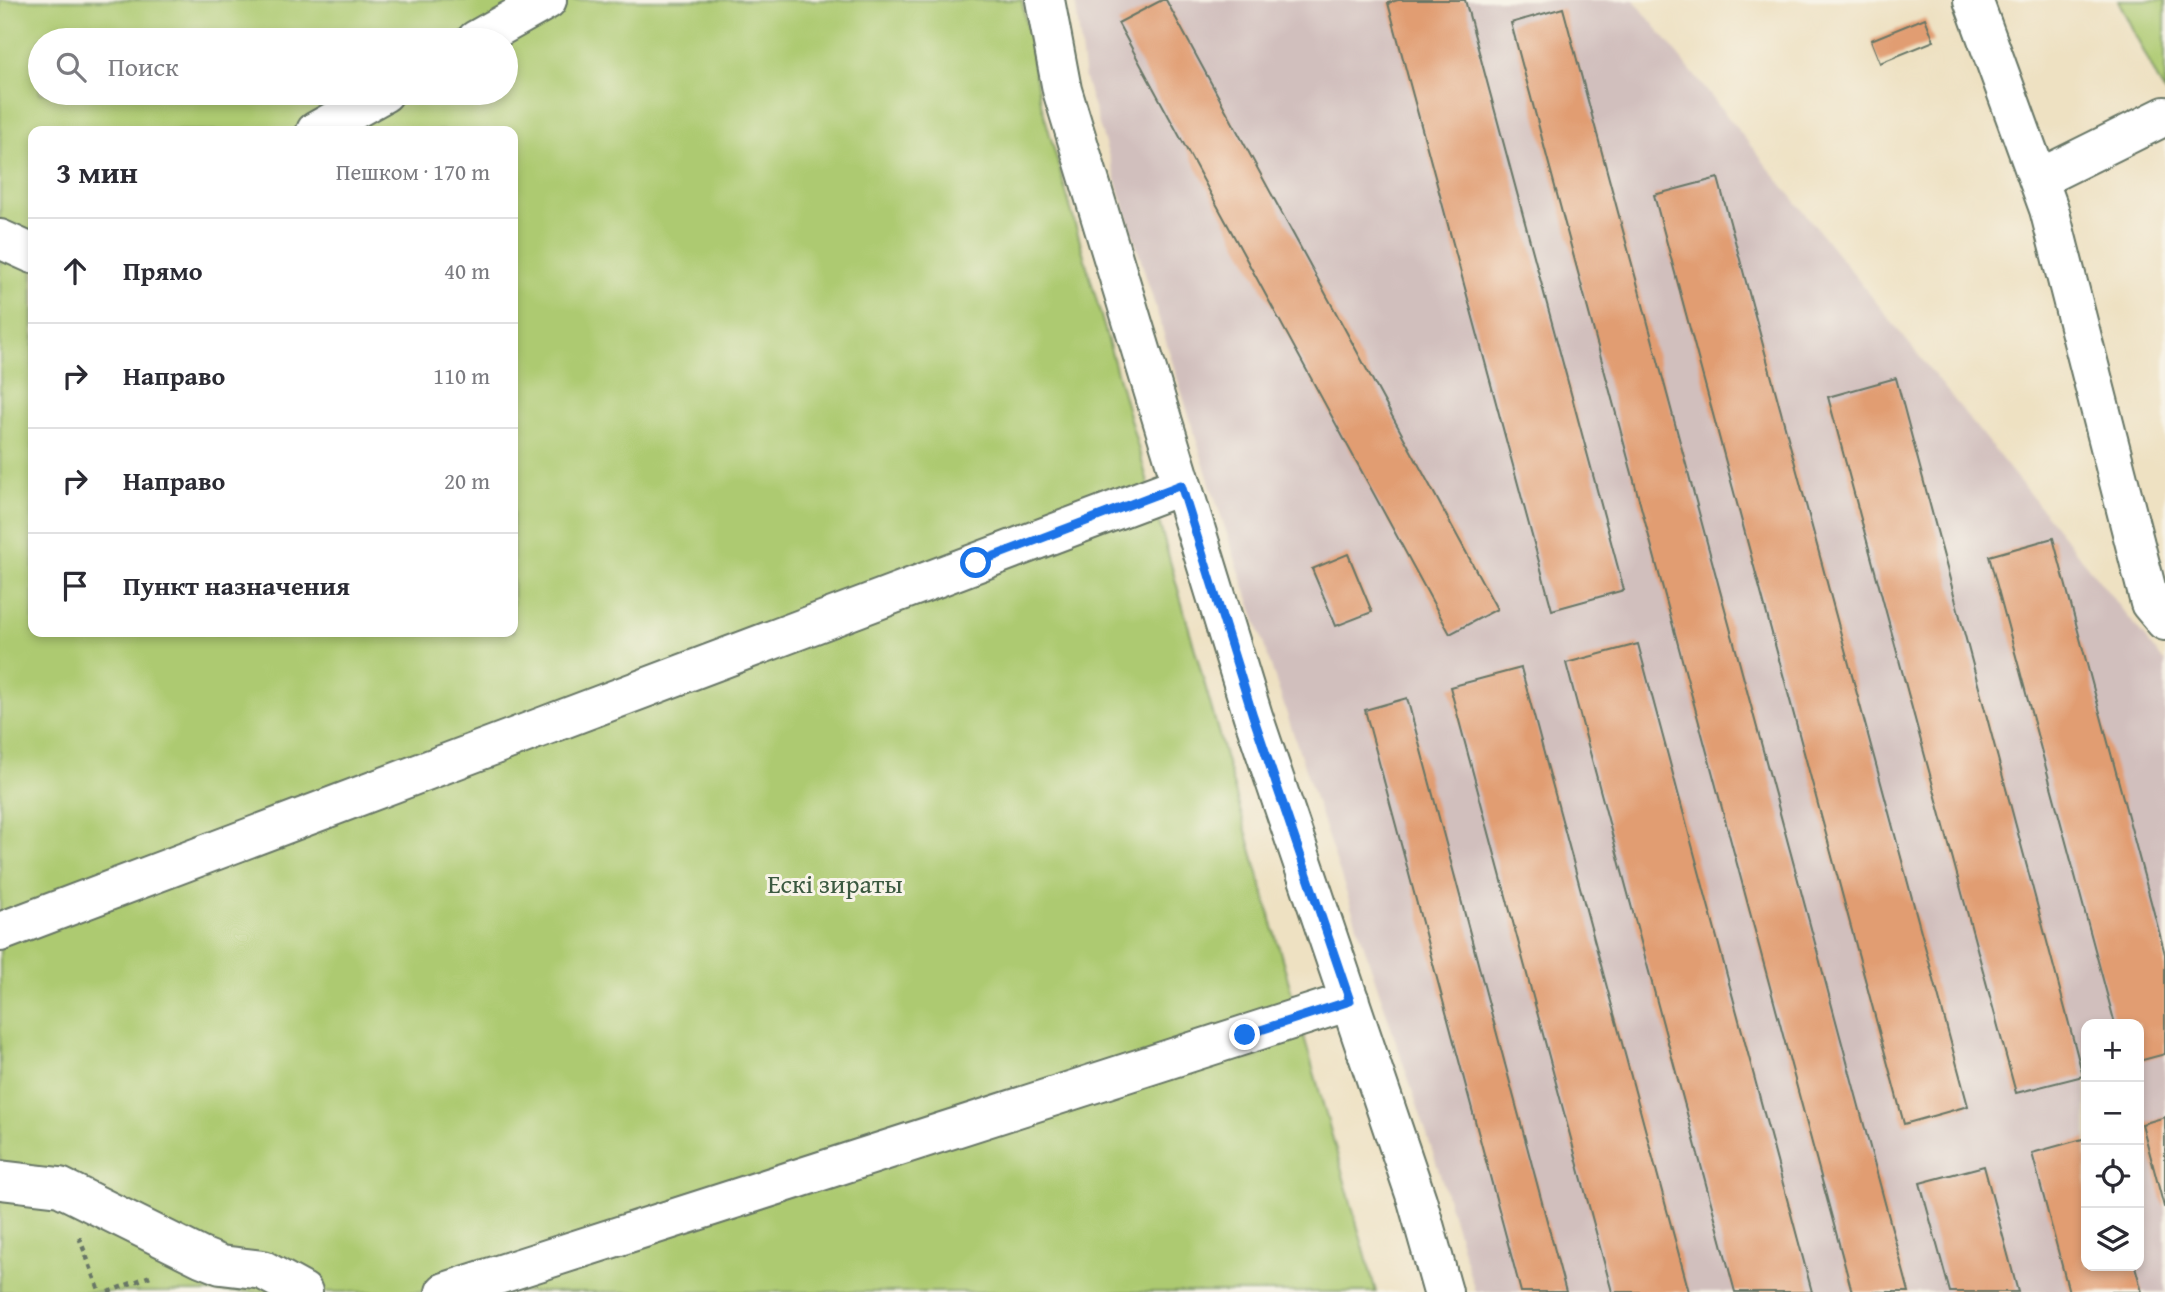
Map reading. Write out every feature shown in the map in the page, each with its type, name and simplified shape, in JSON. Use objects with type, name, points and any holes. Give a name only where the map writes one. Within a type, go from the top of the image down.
[{"type":"street","points":[[497,28],[547,0]]},
{"type":"street","points":[[1045,0],[1062,90],[1181,485],[1253,716],[1417,1200],[1443,1292]]},
{"type":"street","points":[[1973,0],[2049,209],[2150,603],[2165,621]]},
{"type":"street","points":[[325,126],[363,105]]},
{"type":"street","points":[[2038,178],[2165,116]]},
{"type":"street","points":[[0,239],[28,252]]},
{"type":"street","points":[[0,932],[1181,485]]},
{"type":"street","points":[[445,1292],[1350,1001]]},
{"type":"street","points":[[0,1180],[60,1187],[201,1257],[221,1265],[263,1270],[303,1292]]},
{"type":"shaded area","points":[[1075,0],[1634,0],[2165,663],[2165,1292],[1475,1292],[1442,1180],[1206,471],[1085,79]]},
{"type":"green space","name":"Ескі зираты","points":[[0,0],[1022,0],[1039,96],[1376,1292],[0,1292]]},
{"type":"green space","points":[[2118,0],[2165,0],[2165,94]]},
{"type":"building","points":[[1166,0],[1497,609],[1450,634],[1118,23]]},
{"type":"building","points":[[1398,0],[1465,0],[1624,590],[1552,610],[1388,3]]},
{"type":"building","points":[[1563,8],[1909,1292],[1852,1292],[1511,23]]},
{"type":"building","points":[[1925,18],[1934,41],[1880,63],[1871,40]]},
{"type":"building","points":[[1718,178],[1968,1106],[1904,1124],[1654,195]]},
{"type":"building","points":[[1896,378],[2081,1077],[2016,1093],[1828,397]]},
{"type":"building","points":[[2053,538],[2165,954],[2165,1054],[2144,1060],[2144,1019],[2114,1019],[1989,556]]},
{"type":"building","points":[[1348,554],[1372,612],[1336,626],[1312,569]]},
{"type":"building","points":[[1638,644],[1812,1292],[1735,1292],[1566,663]]},
{"type":"building","points":[[1521,668],[1689,1292],[1612,1292],[1450,687]]},
{"type":"building","points":[[1407,698],[1566,1292],[1521,1292],[1365,710]]},
{"type":"building","points":[[2165,1117],[2165,1207],[2144,1132],[2144,1123]]},
{"type":"building","points":[[2081,1139],[2081,1271],[2136,1271],[2142,1292],[2069,1292],[2032,1153]]},
{"type":"building","points":[[1984,1166],[2018,1292],[1950,1292],[1920,1183]]},
{"type":"route","points":[[976,563],[1181,485],[1253,716],[1350,1001],[1245,1035]]}]
